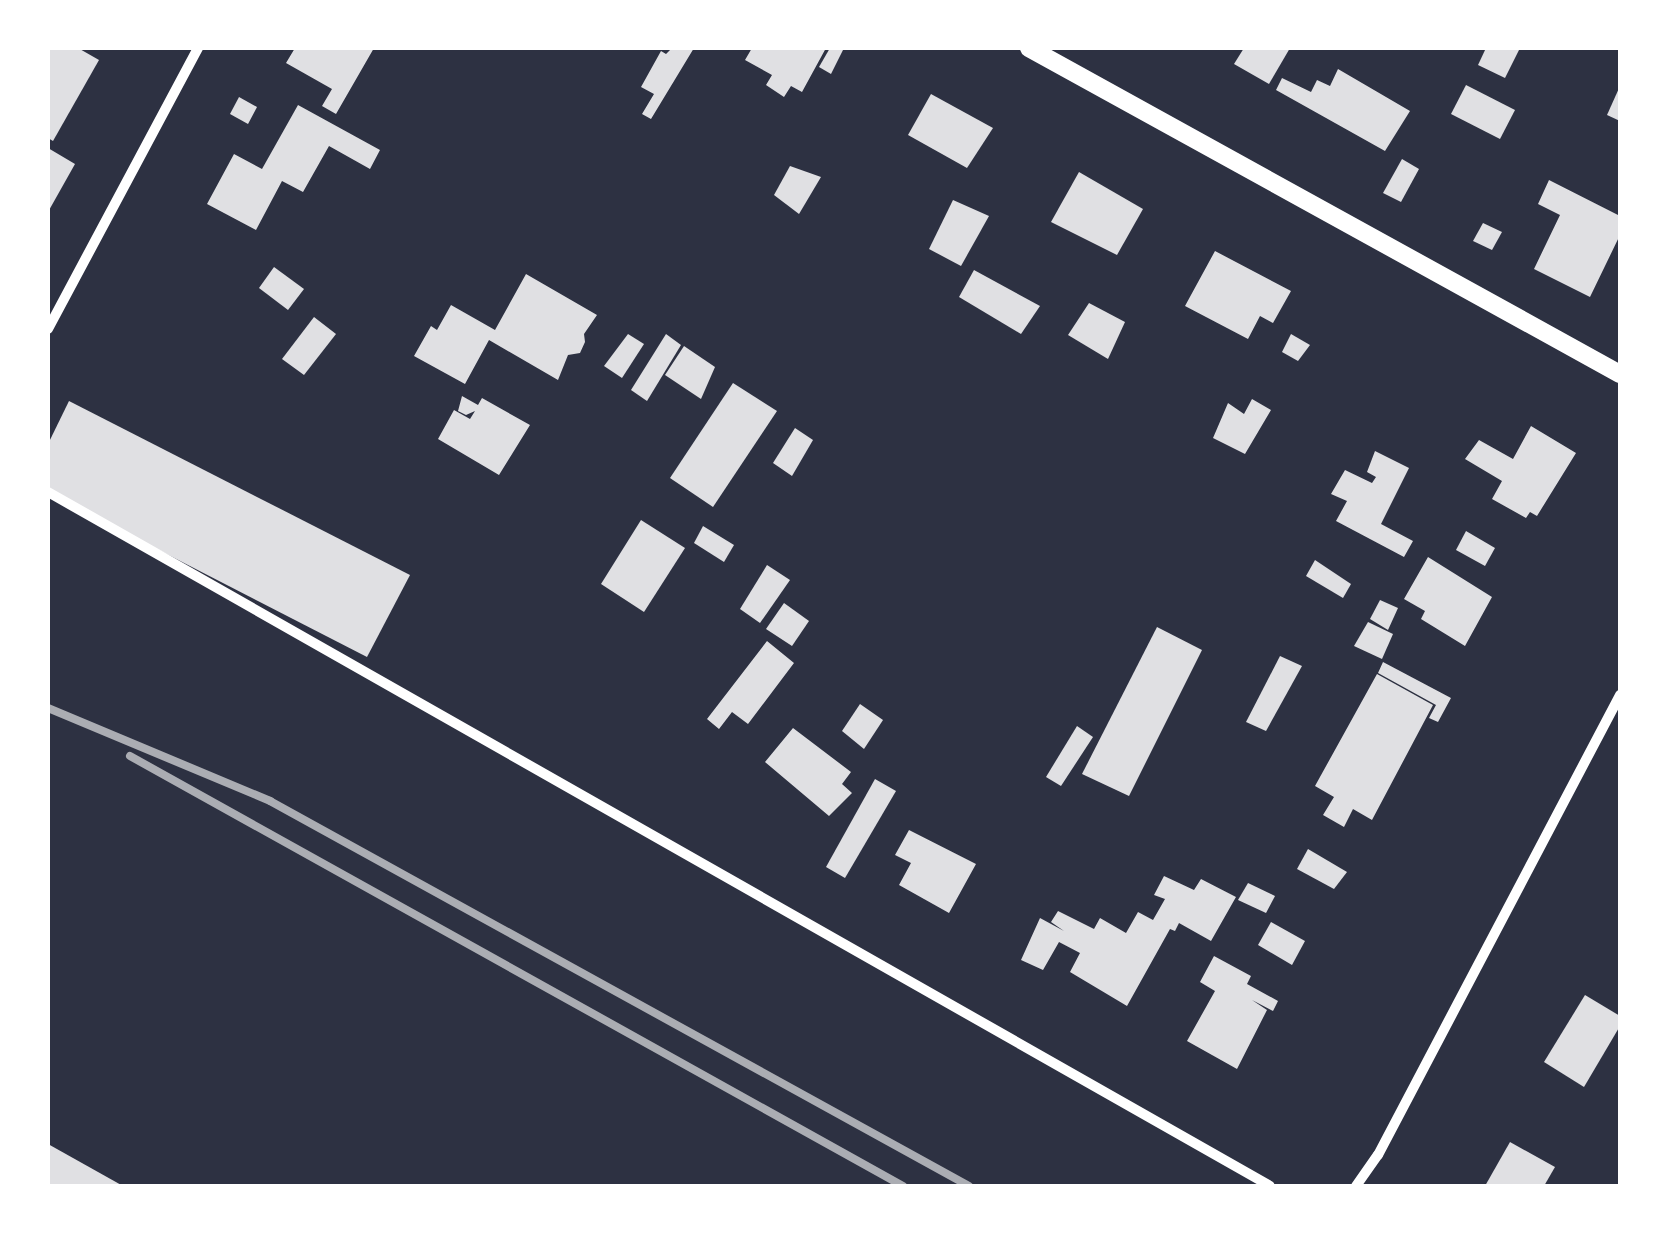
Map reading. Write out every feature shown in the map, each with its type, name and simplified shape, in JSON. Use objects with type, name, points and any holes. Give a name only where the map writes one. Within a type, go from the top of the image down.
[{"type":"street","points":[[48,329],[198,48]]},
{"type":"street","points":[[1029,48],[1620,374]]},
{"type":"street","points":[[48,492],[1270,1186]]},
{"type":"street","points":[[1356,1186],[1378,1155],[1620,695]]},
{"type":"building","points":[[48,48],[78,48],[99,60],[53,141],[48,138]]},
{"type":"building","points":[[295,48],[374,48],[336,114],[322,106],[332,89],[286,63]]},
{"type":"building","points":[[672,48],[694,48],[651,119],[642,114],[654,94],[641,87],[661,51],[666,54]]},
{"type":"building","points":[[752,48],[826,48],[802,92],[791,86],[784,97],[766,85],[772,75],[745,60]]},
{"type":"building","points":[[830,48],[844,48],[831,74],[819,67]]},
{"type":"building","points":[[1244,48],[1290,48],[1269,84],[1234,64]]},
{"type":"building","points":[[1486,48],[1520,48],[1505,78],[1478,65]]},
{"type":"building","points":[[1338,69],[1410,111],[1385,151],[1276,90],[1282,78],[1311,92],[1317,80],[1330,86]]},
{"type":"building","points":[[1466,85],[1515,110],[1500,139],[1451,114]]},
{"type":"building","points":[[1620,86],[1620,121],[1607,115]]},
{"type":"building","points":[[931,94],[993,128],[967,168],[908,135]]},
{"type":"building","points":[[239,97],[257,107],[248,124],[230,114]]},
{"type":"building","points":[[298,105],[380,150],[370,169],[329,146],[303,192],[282,181],[256,230],[207,204],[234,154],[262,169]]},
{"type":"building","points":[[48,148],[75,164],[48,212]]},
{"type":"building","points":[[1402,159],[1419,169],[1401,202],[1383,193]]},
{"type":"building","points":[[790,166],[821,177],[799,214],[774,195]]},
{"type":"building","points":[[1079,172],[1143,209],[1117,255],[1051,222]]},
{"type":"building","points":[[1549,180],[1620,216],[1620,235],[1590,297],[1534,269],[1560,215],[1538,204]]},
{"type":"building","points":[[953,200],[989,216],[961,266],[929,249]]},
{"type":"building","points":[[1483,223],[1502,232],[1492,250],[1473,241]]},
{"type":"building","points":[[1215,251],[1291,291],[1273,323],[1260,316],[1248,339],[1185,306]]},
{"type":"building","points":[[274,267],[304,289],[288,310],[259,288]]},
{"type":"building","points":[[974,270],[1040,306],[1021,334],[959,297]]},
{"type":"building","points":[[526,274],[597,315],[584,334],[580,353],[568,355],[558,380],[489,340],[465,384],[414,356],[431,326],[437,330],[451,305],[495,330]]},
{"type":"building","points":[[1089,303],[1125,322],[1108,359],[1068,335]]},
{"type":"building","points":[[314,317],[336,334],[304,375],[282,359]]},
{"type":"building","points":[[628,334],[644,344],[622,378],[604,366]]},
{"type":"building","points":[[666,334],[681,345],[647,401],[631,390]]},
{"type":"building","points":[[1291,334],[1310,345],[1298,361],[1282,352]]},
{"type":"building","points":[[684,346],[715,367],[701,399],[665,375]]},
{"type":"building","points":[[733,383],[777,411],[713,507],[670,478]]},
{"type":"building","points":[[462,396],[478,405],[482,398],[530,425],[499,475],[438,439],[454,410],[470,419],[475,411],[466,415],[458,411]]},
{"type":"building","points":[[1252,399],[1271,410],[1245,454],[1213,438],[1228,403],[1244,414]]},
{"type":"building","points":[[69,401],[410,575],[367,657],[48,493],[48,444]]},
{"type":"building","points":[[1531,426],[1576,453],[1537,516],[1530,512],[1526,518],[1492,499],[1502,481],[1465,459],[1479,440],[1513,459]]},
{"type":"building","points":[[795,428],[813,440],[792,476],[773,463]]},
{"type":"building","points":[[1375,451],[1409,468],[1381,524],[1413,541],[1404,557],[1336,521],[1347,501],[1331,494],[1345,470],[1372,483],[1376,477],[1367,472]]},
{"type":"building","points":[[641,520],[685,548],[644,612],[601,584]]},
{"type":"building","points":[[703,526],[734,545],[724,562],[694,543]]},
{"type":"building","points":[[1466,531],[1495,548],[1485,566],[1456,550]]},
{"type":"building","points":[[1428,557],[1492,597],[1465,646],[1421,619],[1425,611],[1404,599]]},
{"type":"building","points":[[1315,560],[1351,584],[1343,598],[1306,576]]},
{"type":"building","points":[[767,565],[790,580],[760,623],[740,609]]},
{"type":"building","points":[[1380,600],[1398,608],[1388,630],[1370,619]]},
{"type":"building","points":[[784,603],[809,621],[792,646],[766,629]]},
{"type":"building","points":[[1368,622],[1393,634],[1382,659],[1354,646]]},
{"type":"building","points":[[1157,627],[1202,650],[1129,796],[1082,774]]},
{"type":"building","points":[[767,641],[794,663],[748,724],[732,712],[719,729],[707,719]]},
{"type":"building","points":[[1280,656],[1302,666],[1266,731],[1246,722]]},
{"type":"building","points":[[1383,662],[1451,698],[1438,722],[1429,718],[1436,705],[1378,673]]},
{"type":"building","points":[[1377,674],[1433,705],[1372,820],[1353,809],[1344,827],[1323,815],[1334,797],[1315,786]]},
{"type":"building","points":[[860,704],[883,720],[864,749],[842,731]]},
{"type":"building","points":[[1077,726],[1093,737],[1061,786],[1046,777]]},
{"type":"building","points":[[793,728],[851,772],[842,784],[852,793],[829,816],[765,762]]},
{"type":"building","points":[[875,779],[896,791],[845,878],[826,867]]},
{"type":"building","points":[[909,830],[976,864],[949,913],[899,885],[911,863],[895,855]]},
{"type":"building","points":[[1308,849],[1347,872],[1334,889],[1297,869]]},
{"type":"building","points":[[1164,876],[1194,890],[1201,879],[1236,897],[1211,941],[1179,923],[1175,931],[1170,929],[1127,1006],[1070,972],[1080,953],[1059,942],[1043,970],[1021,960],[1040,918],[1064,931],[1051,922],[1058,911],[1094,929],[1100,918],[1126,933],[1138,912],[1153,920],[1165,899],[1154,895]]},
{"type":"building","points":[[1248,883],[1275,896],[1266,913],[1238,900]]},
{"type":"building","points":[[1271,922],[1305,941],[1292,965],[1258,945]]},
{"type":"building","points":[[1214,956],[1251,976],[1247,984],[1278,1001],[1273,1011],[1252,1000],[1267,1010],[1237,1069],[1187,1041],[1215,991],[1200,982]]},
{"type":"building","points":[[1585,995],[1620,1016],[1620,1026],[1584,1087],[1544,1062]]},
{"type":"building","points":[[1510,1142],[1555,1167],[1544,1186],[1485,1186]]},
{"type":"building","points":[[48,1144],[123,1186],[48,1186]]},
{"type":"railway","points":[[48,708],[270,801],[969,1186]]},
{"type":"railway","points":[[130,756],[903,1186]]}]
